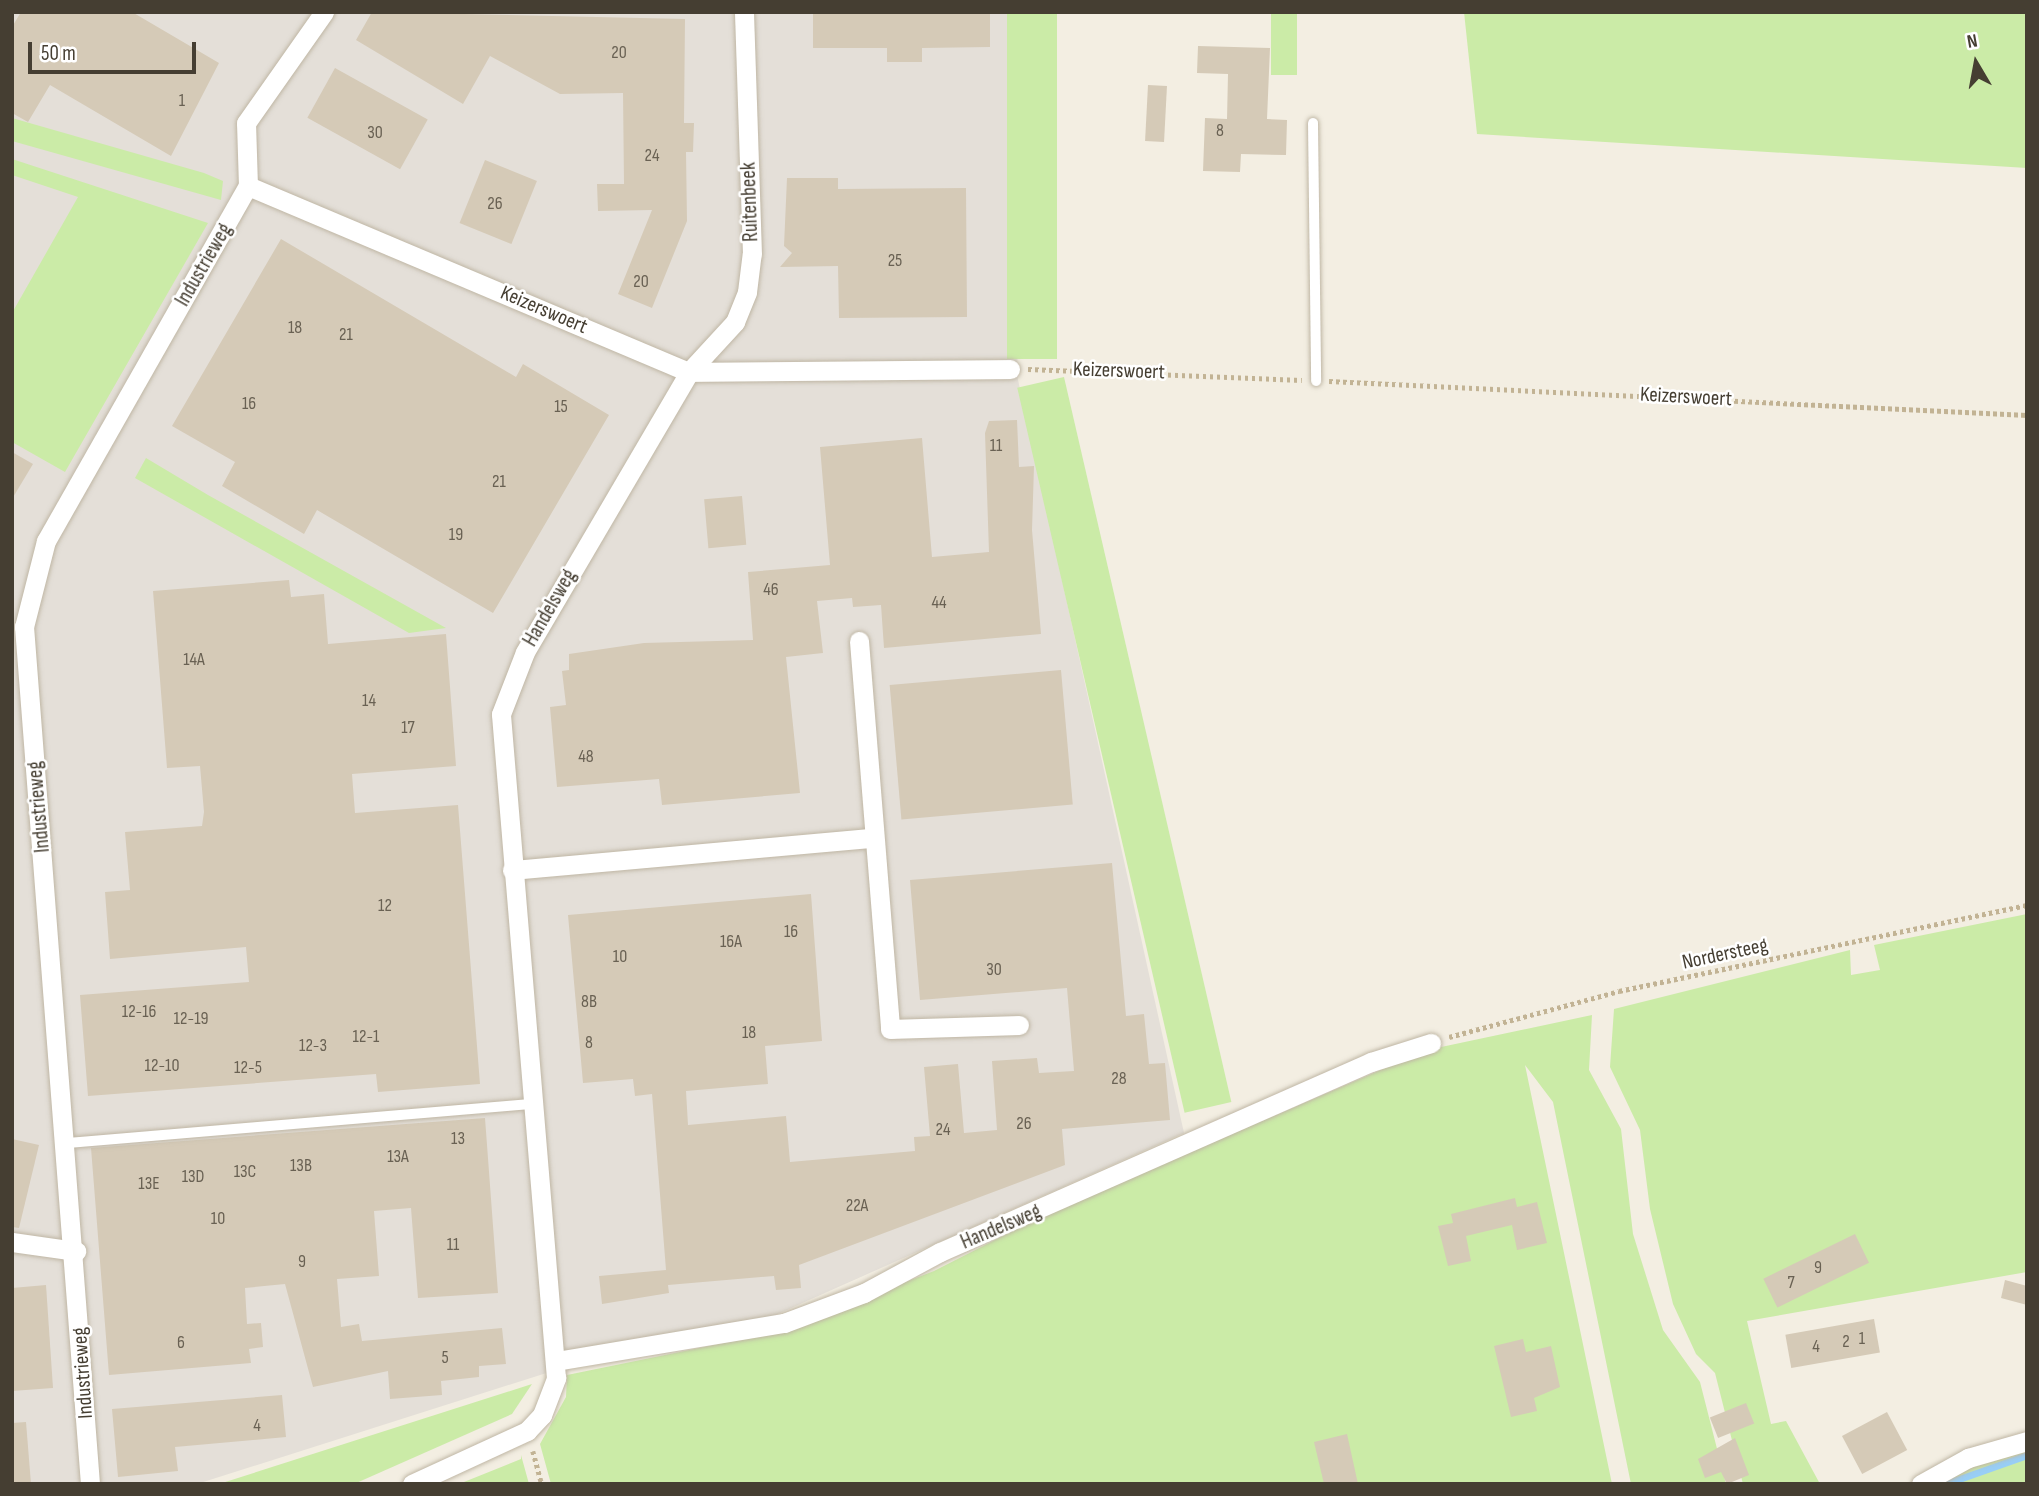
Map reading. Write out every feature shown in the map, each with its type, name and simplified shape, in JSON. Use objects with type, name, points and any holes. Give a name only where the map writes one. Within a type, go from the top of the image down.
[{"type":"street","points":[[248,186],[246,123],[324,12]]},
{"type":"street","name":"Ruitenbeek","points":[[689,372],[735,323],[747,292],[751,254],[744,12]]},
{"type":"street","name":"Keizerswoert","points":[[248,186],[689,372],[1010,369]]},
{"type":"street","name":"Industrieweg","points":[[90,1484],[76,1251],[24,627],[32,583],[46,541],[248,186]]},
{"type":"street","name":"Handelsweg","points":[[412,1484],[527,1431],[552,1396],[556,1361],[512,870],[501,714],[510,681],[689,372]]},
{"type":"street","points":[[859,641],[872,838],[890,1029],[1019,1026]]},
{"type":"street","points":[[512,870],[872,838]]},
{"type":"street","name":"Handelsweg","points":[[556,1361],[784,1323],[864,1293],[940,1252],[1371,1062],[1431,1043]]},
{"type":"street","points":[[12,1242],[76,1251]]},
{"type":"street","points":[[1921,1484],[1968,1458],[2027,1441]]},
{"type":"lane","points":[[1313,123],[1316,381]]},
{"type":"lane","points":[[67,1143],[534,1104]]},
{"type":"path","name":"Keizerswoert","points":[[1010,369],[1097,368],[2027,415]]},
{"type":"path","name":"Nordersteeg","points":[[1431,1043],[1619,991],[2027,905]]},
{"type":"path","points":[[527,1431],[542,1484]]},
{"type":"shaded area","points":[[12,12],[1007,12],[1018,380],[1184,1133],[771,1317],[578,1363],[197,1484],[12,1484]]},
{"type":"green space","points":[[1007,12],[1057,12],[1057,359],[1007,359]]},
{"type":"green space","points":[[1271,12],[1297,12],[1297,75],[1271,75]]},
{"type":"green space","points":[[1464,12],[2027,12],[2027,168],[1477,134]]},
{"type":"green space","points":[[12,118],[204,173],[223,181],[221,200],[12,141]]},
{"type":"green space","points":[[12,159],[208,223],[65,472],[12,442],[12,313],[78,197],[12,175]]},
{"type":"green space","points":[[1064,377],[1231,1102],[1185,1113],[1017,388]]},
{"type":"green space","points":[[146,458],[446,628],[409,633],[135,478]]},
{"type":"green space","points":[[2027,914],[2027,1272],[1747,1321],[1771,1424],[1786,1421],[1820,1484],[1743,1484],[1715,1373],[1696,1354],[1673,1304],[1650,1209],[1640,1130],[1610,1067],[1614,1009],[1850,950],[1851,975],[1880,970],[1874,945]]},
{"type":"green space","points":[[1592,1015],[1589,1070],[1621,1129],[1633,1234],[1663,1330],[1700,1382],[1726,1484],[1631,1484],[1553,1102],[1525,1065],[1612,1484],[551,1484],[540,1444],[566,1397],[567,1375],[773,1333],[934,1271],[1044,1215],[1427,1050]]},
{"type":"green space","points":[[532,1384],[512,1414],[354,1484],[219,1484]]},
{"type":"green space","points":[[2027,1447],[2027,1484],[1935,1484],[2002,1454]]},
{"type":"green space","points":[[521,1455],[529,1484],[459,1484],[521,1459]]},
{"type":"building","points":[[21,12],[132,12],[219,63],[171,156],[50,85],[28,122],[12,113],[12,27]]},
{"type":"building","points":[[372,12],[685,19],[684,123],[694,123],[693,152],[686,152],[687,221],[652,308],[618,294],[652,210],[598,211],[597,184],[624,184],[623,93],[560,94],[490,56],[463,104],[356,40]]},
{"type":"building","points":[[813,12],[990,12],[990,47],[922,48],[922,62],[887,62],[887,48],[813,48]]},
{"type":"building","points":[[1198,46],[1270,48],[1267,119],[1287,120],[1286,155],[1241,154],[1240,172],[1203,171],[1205,118],[1227,119],[1228,74],[1197,73]]},
{"type":"building","points":[[335,68],[428,119],[400,169],[307,118]]},
{"type":"building","points":[[1148,85],[1167,86],[1164,142],[1145,141]]},
{"type":"building","points":[[485,160],[537,181],[511,244],[460,223]]},
{"type":"building","points":[[787,178],[838,178],[838,189],[966,188],[967,317],[839,318],[838,266],[780,267],[792,253],[784,246]]},
{"type":"building","points":[[281,239],[516,377],[523,364],[609,415],[493,613],[317,510],[304,534],[222,486],[235,462],[172,426]]},
{"type":"building","points":[[1017,420],[1019,467],[1034,466],[1032,530],[1041,634],[884,648],[881,605],[853,607],[852,598],[817,601],[823,653],[786,657],[800,793],[662,805],[659,779],[557,787],[550,707],[566,705],[562,671],[569,670],[569,654],[644,643],[753,640],[748,572],[830,565],[820,447],[922,438],[932,557],[989,552],[985,433],[989,421]]},
{"type":"building","points":[[12,452],[33,464],[12,499]]},
{"type":"building","points":[[742,496],[746,545],[708,548],[704,499]]},
{"type":"building","points":[[289,580],[291,597],[324,594],[328,644],[446,634],[456,766],[352,774],[355,813],[458,805],[480,1084],[378,1092],[376,1074],[88,1096],[80,995],[249,982],[246,947],[110,959],[105,892],[130,890],[125,832],[202,826],[204,812],[200,766],[167,768],[153,591]]},
{"type":"building","points":[[1061,670],[1073,804],[901,819],[890,685]]},
{"type":"building","points":[[1112,863],[1126,1016],[1144,1014],[1149,1064],[1165,1063],[1170,1120],[1062,1129],[1065,1165],[799,1265],[801,1288],[776,1290],[774,1276],[668,1285],[669,1293],[602,1304],[599,1276],[666,1270],[652,1094],[635,1096],[633,1079],[583,1083],[568,915],[811,894],[822,1041],[765,1046],[768,1084],[686,1091],[688,1125],[786,1116],[790,1162],[915,1151],[914,1137],[930,1136],[924,1067],[958,1064],[964,1133],[997,1130],[992,1061],[1037,1058],[1039,1073],[1074,1071],[1067,988],[920,1000],[910,880]]},
{"type":"building","points":[[485,1118],[498,1293],[418,1298],[411,1208],[374,1211],[379,1276],[337,1279],[341,1327],[359,1324],[362,1341],[502,1328],[506,1364],[479,1366],[479,1377],[441,1381],[442,1395],[390,1399],[388,1371],[313,1387],[285,1284],[245,1288],[247,1324],[261,1323],[263,1347],[249,1349],[251,1363],[109,1375],[91,1148]]},
{"type":"building","points":[[12,1139],[39,1145],[19,1228],[12,1227]]},
{"type":"building","points":[[1515,1198],[1517,1207],[1537,1202],[1547,1243],[1517,1250],[1512,1225],[1466,1236],[1471,1261],[1448,1266],[1438,1226],[1453,1223],[1451,1214]]},
{"type":"building","points":[[1855,1234],[1869,1263],[1777,1307],[1763,1279]]},
{"type":"building","points":[[2005,1280],[2027,1286],[2027,1305],[2001,1298]]},
{"type":"building","points":[[46,1285],[53,1388],[12,1391],[12,1288]]},
{"type":"building","points":[[1874,1319],[1880,1352],[1791,1368],[1785,1335]]},
{"type":"building","points":[[1523,1339],[1526,1352],[1551,1346],[1560,1387],[1534,1398],[1537,1411],[1511,1417],[1494,1346]]},
{"type":"building","points":[[282,1395],[286,1437],[175,1447],[178,1471],[118,1477],[112,1409]]},
{"type":"building","points":[[1746,1403],[1754,1423],[1718,1438],[1710,1418]]},
{"type":"building","points":[[1887,1412],[1907,1450],[1862,1474],[1842,1436]]},
{"type":"building","points":[[26,1422],[31,1484],[12,1484],[12,1423]]},
{"type":"building","points":[[1347,1434],[1358,1484],[1324,1484],[1314,1442]]},
{"type":"building","points":[[1735,1438],[1749,1475],[1727,1484],[1721,1472],[1705,1478],[1698,1459]]},
{"type":"waterway","points":[[1945,1484],[2027,1455]]}]
